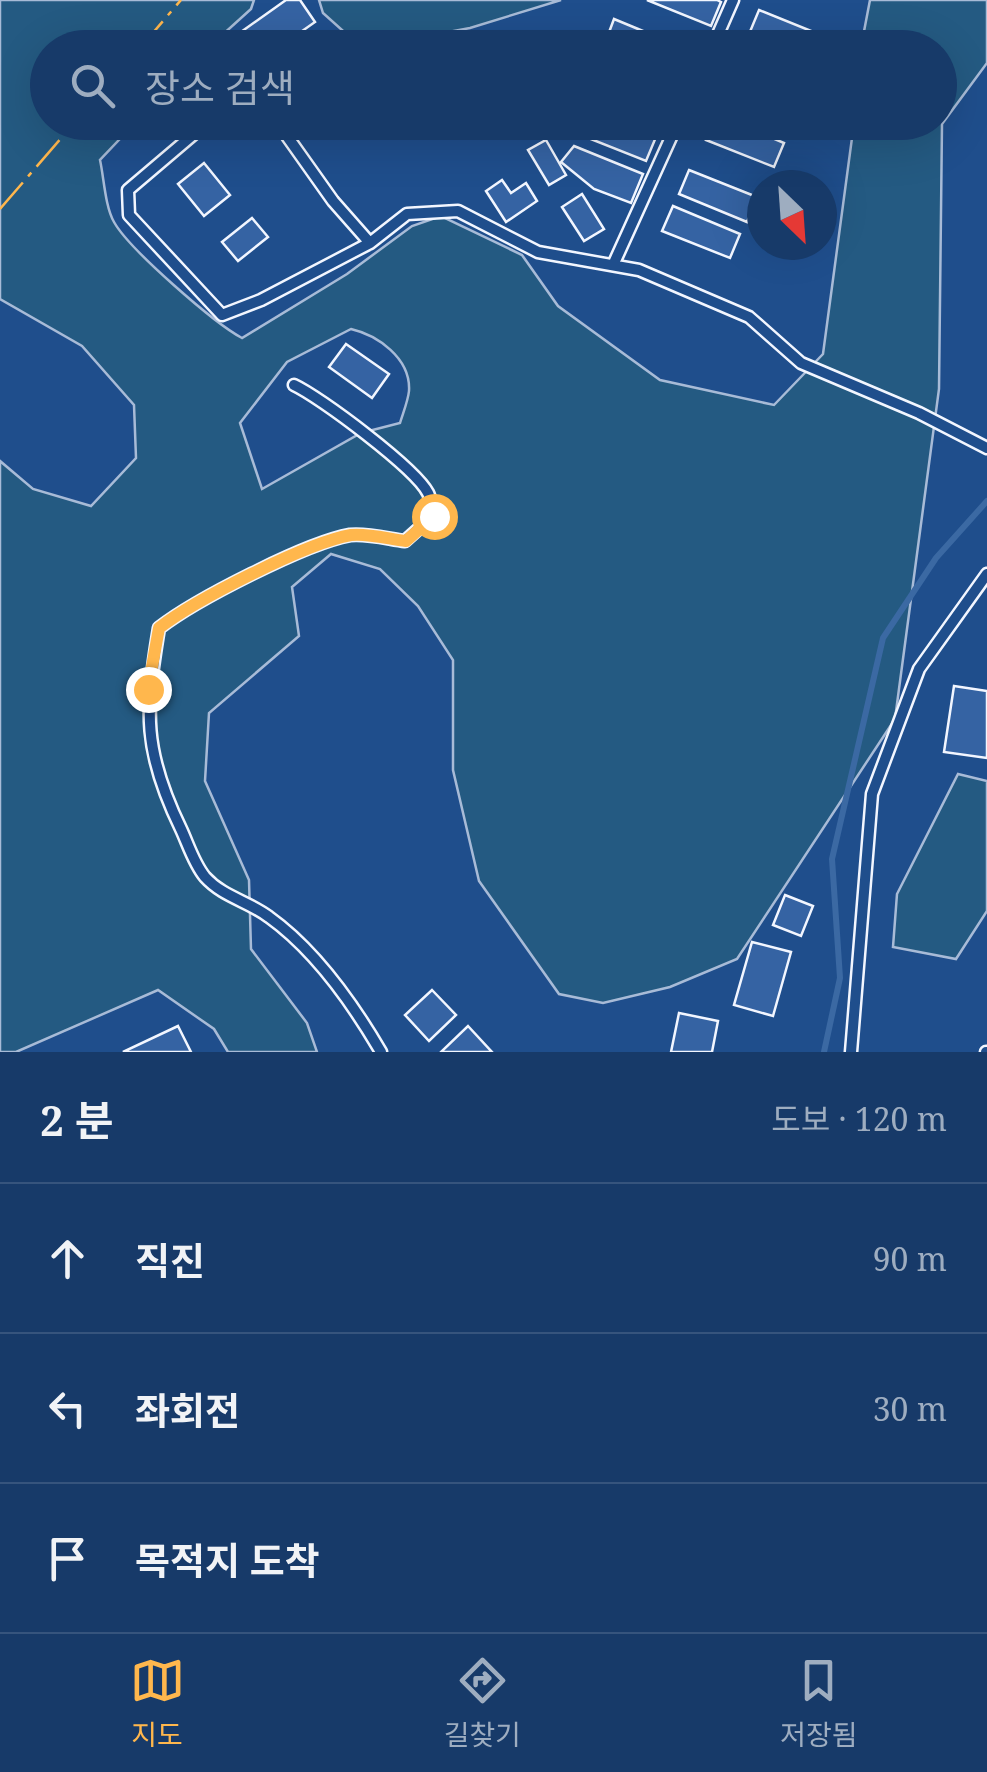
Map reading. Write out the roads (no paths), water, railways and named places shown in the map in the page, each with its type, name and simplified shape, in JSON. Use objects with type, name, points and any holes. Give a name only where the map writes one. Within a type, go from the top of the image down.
[{"type":"lane","points":[[720,30],[733,0]]},
{"type":"lane","points":[[187,140],[128,190],[130,215],[222,315],[262,300],[370,243],[407,214],[458,211],[538,252],[614,263],[749,316],[800,364],[919,413],[987,448]]},
{"type":"lane","points":[[290,140],[333,202],[370,243]]},
{"type":"lane","points":[[614,263],[670,140]]},
{"type":"lane","points":[[294,384],[314,394],[406,469],[428,492],[434,516],[406,541],[352,535],[304,552],[159,628],[148,740],[166,799],[203,875],[225,895],[255,907],[289,932],[359,1015],[381,1052]]},
{"type":"lane","points":[[851,1052],[872,794],[919,669],[987,574]]},
{"type":"waterway","points":[[824,1052],[840,978],[832,859],[883,638],[936,558],[987,501]]}]
